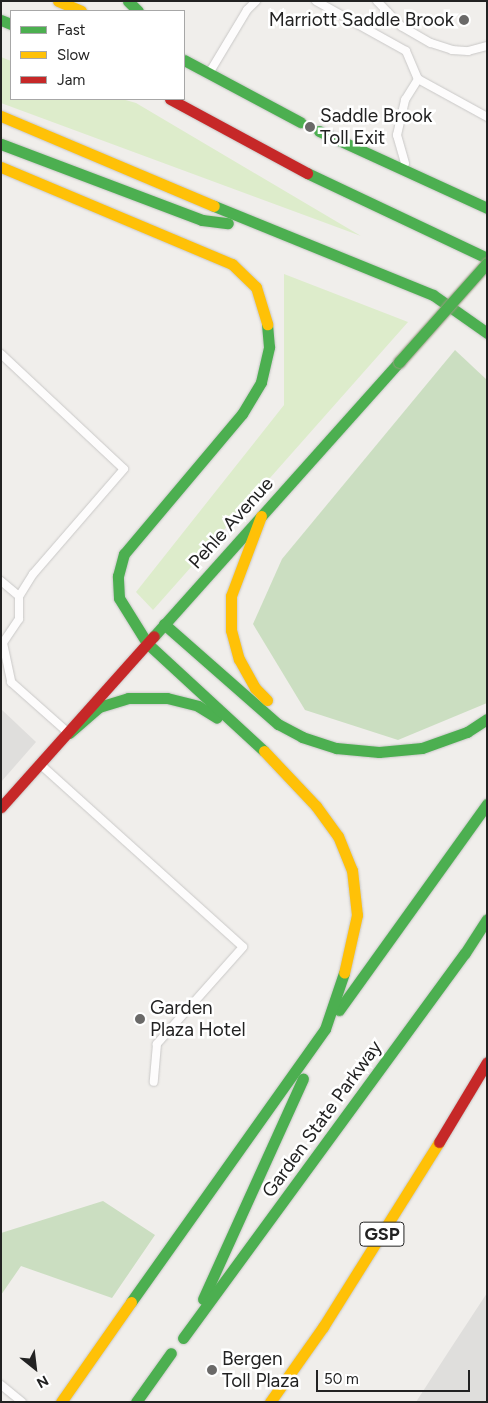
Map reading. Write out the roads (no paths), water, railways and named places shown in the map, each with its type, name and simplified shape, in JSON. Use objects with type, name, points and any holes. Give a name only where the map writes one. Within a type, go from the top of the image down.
[{"type":"main road","points":[[58,1],[79,10]]},
{"type":"main road","points":[[128,1],[137,10]]},
{"type":"main road","points":[[186,60],[208,74],[300,122]]},
{"type":"main road","points":[[172,100],[290,164],[487,258]]},
{"type":"main road","points":[[1,116],[264,228],[433,296],[487,333]]},
{"type":"main road","points":[[319,131],[487,208]]},
{"type":"main road","points":[[1,144],[202,220],[264,228]]},
{"type":"main road","points":[[1,167],[232,264],[256,287],[267,318],[269,347],[260,382],[242,414],[124,554],[118,576],[119,598],[128,617],[147,643],[255,742],[316,806],[338,836],[352,870],[358,915],[349,959],[326,1029],[203,1299]]},
{"type":"main road","name":"Pehle Avenue","points":[[1,807],[487,263]]},
{"type":"main road","points":[[261,516],[231,596],[232,630],[239,658],[255,688],[278,712],[336,748]]},
{"type":"main road","points":[[164,624],[278,724],[302,737],[336,748],[379,752],[422,748],[467,732],[487,719]]},
{"type":"main road","points":[[69,733],[99,707],[128,698],[167,698],[198,706],[255,742]]},
{"type":"main road","points":[[61,1402],[292,1073],[391,942],[487,804]]},
{"type":"main road","name":"Garden State Parkway","points":[[183,1338],[465,953],[487,919]]},
{"type":"main road","name":"GSP","points":[[270,1402],[343,1295],[487,1062]]},
{"type":"main road","points":[[136,1402],[170,1353]]},
{"type":"lane","points":[[208,74],[247,10],[256,1]]},
{"type":"lane","points":[[316,1],[406,51],[418,79],[487,117]]},
{"type":"lane","points":[[378,1],[401,26],[431,43],[452,50],[468,51],[487,46]]},
{"type":"lane","points":[[407,172],[397,135],[405,100],[418,79]]},
{"type":"lane","points":[[1,354],[124,469],[33,574],[19,596],[18,618],[3,643],[11,682],[69,733]]},
{"type":"lane","points":[[1,581],[19,596]]},
{"type":"lane","points":[[41,764],[244,947],[157,1044],[154,1082]]},
{"type":"lane","points":[[1,1385],[22,1402]]},
{"type":"place","name":"Marriott Saddle Brook","points":[[464,20]]},
{"type":"place","name":"Saddle Brook Toll Exit","points":[[310,127]]},
{"type":"place","name":"Garden Plaza Hotel","points":[[140,1019]]},
{"type":"place","name":"Bergen Toll Plaza","points":[[212,1370]]}]
